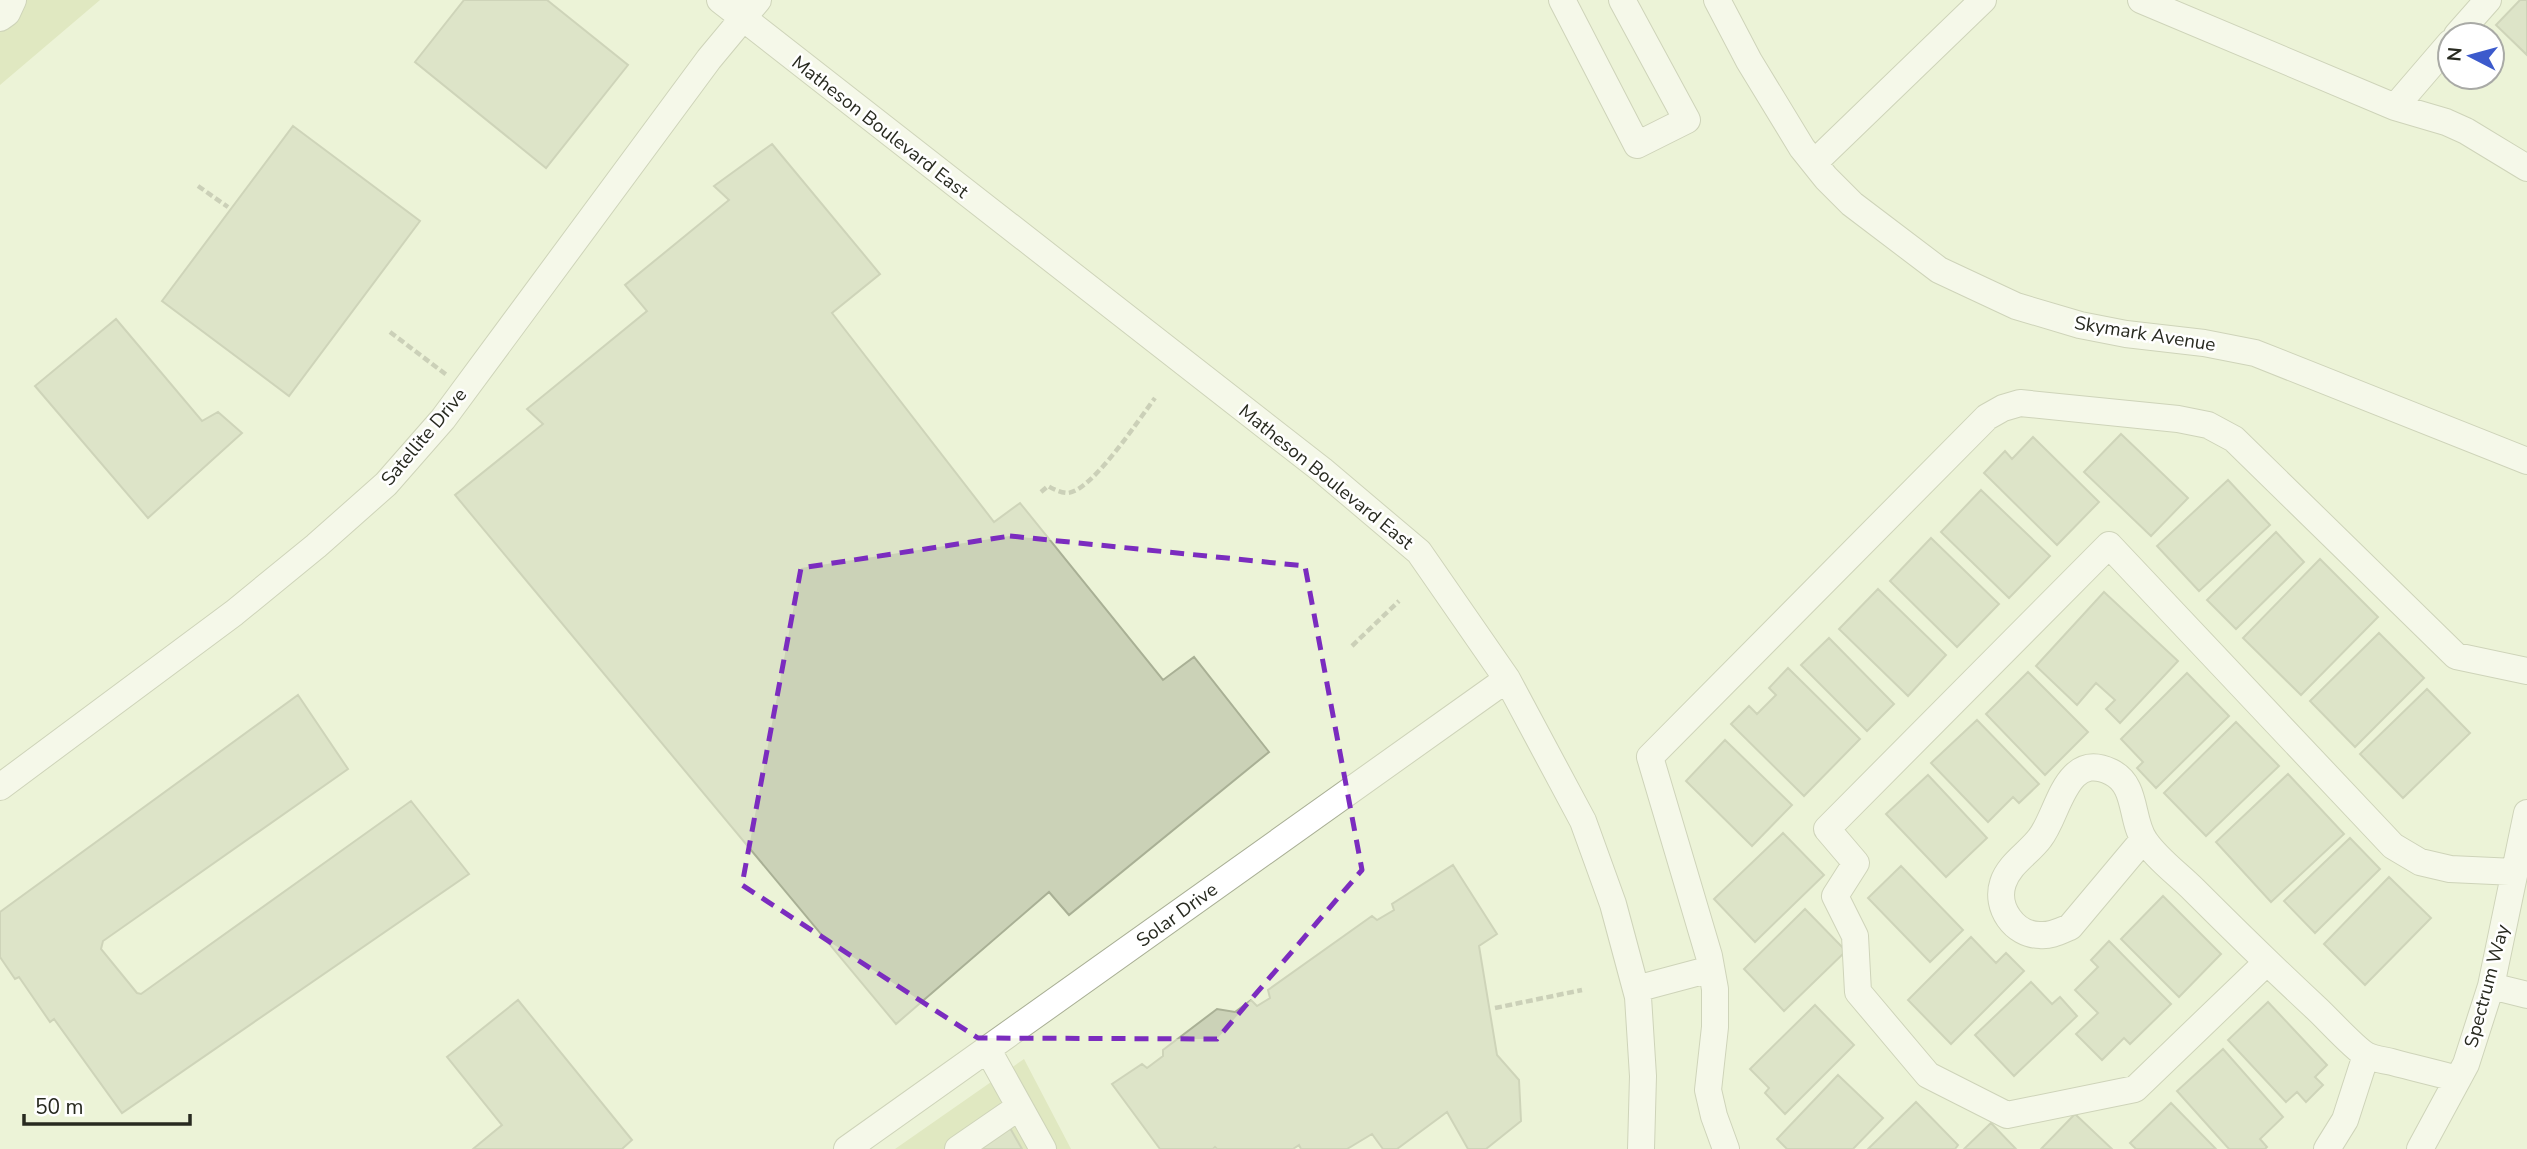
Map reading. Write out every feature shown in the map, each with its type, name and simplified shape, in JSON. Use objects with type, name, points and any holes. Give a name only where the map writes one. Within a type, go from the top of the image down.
[{"type":"street","points":[[0,18],[8,13],[13,0]]},
{"type":"street","name":"Matheson Boulevard East","points":[[720,0],[750,10],[1322,470],[1419,552],[1507,679],[1583,821],[1613,904],[1636,989],[1643,1076],[1641,1149]]},
{"type":"street","points":[[1562,0],[1637,145],[1687,120],[1622,0]]},
{"type":"street","name":"Skymark Avenue","points":[[1717,0],[1749,61],[1814,163],[1852,204],[1939,270],[2016,306],[2080,325],[2255,353],[2527,461]]},
{"type":"street","points":[[1814,163],[1983,0]]},
{"type":"street","points":[[2141,0],[2395,107],[2446,122],[2466,131],[2527,169]]},
{"type":"street","points":[[2469,21],[2488,0]]},
{"type":"street","name":"Satellite Drive","points":[[0,786],[234,613],[316,546],[386,484],[416,453],[709,59],[750,10]]},
{"type":"street","points":[[2395,107],[2436,59]]},
{"type":"street","points":[[1726,1149],[1708,1090],[1715,1027],[1715,989],[1650,757],[1987,417],[2020,403],[2178,419],[2208,425],[2234,439],[2455,656],[2527,671]]},
{"type":"street","points":[[2267,962],[2135,1090],[2007,1115],[1927,1075],[1858,992],[1855,936],[1835,896],[1856,863],[1828,829],[2109,545],[2393,846],[2420,862],[2450,869],[2515,872]]},
{"type":"street","name":"Solar Drive","points":[[846,1149],[1507,679]]},
{"type":"street","points":[[2143,840],[2070,927],[2039,936],[2016,927],[2008,918],[2001,894],[2003,882],[2009,871],[2040,839],[2051,822],[2057,802],[2071,777],[2094,768],[2106,770],[2125,783],[2143,840],[2366,1055],[2458,1079]]},
{"type":"street","name":"Spectrum Way","points":[[2420,1149],[2466,1064],[2491,986],[2527,813]]},
{"type":"street","points":[[1636,989],[1711,969]]},
{"type":"street","points":[[2491,986],[2527,995]]},
{"type":"street","points":[[988,1050],[1042,1149]]},
{"type":"street","points":[[2327,1149],[2345,1120],[2366,1055]]},
{"type":"street","points":[[958,1149],[1019,1107]]},
{"type":"path","points":[[198,186],[228,207]]},
{"type":"path","points":[[390,332],[465,389]]},
{"type":"path","points":[[1041,492],[1048,486],[1066,493],[1080,489],[1121,444],[1154,398]]},
{"type":"path","points":[[1352,646],[1399,601]]},
{"type":"path","points":[[1495,1008],[1582,990]]},
{"type":"highlighted area","points":[[1010,536],[1305,566],[1362,870],[1217,1039],[978,1038],[742,885],[801,568]]},
{"type":"green space","points":[[0,0],[100,0],[0,85]]},
{"type":"green space","points":[[1024,1059],[1071,1149],[895,1149]]},
{"type":"building","points":[[464,0],[547,0],[628,65],[546,168],[415,62]]},
{"type":"building","points":[[2520,0],[2527,0],[2527,55],[2506,35],[2506,21],[2500,21]]},
{"type":"building","points":[[293,126],[420,221],[289,396],[162,301]]},
{"type":"building","points":[[772,144],[880,274],[832,313],[994,522],[1020,503],[1163,680],[1194,657],[1269,752],[1069,915],[1049,892],[896,1024],[455,495],[543,424],[527,409],[647,311],[625,285],[729,200],[714,186]]},
{"type":"building","points":[[116,319],[202,421],[218,412],[242,433],[148,518],[35,386]]},
{"type":"building","points":[[2121,434],[2188,498],[2151,536],[2084,472]]},
{"type":"building","points":[[2033,437],[2099,502],[2057,545],[1984,473],[2005,451],[2012,459]]},
{"type":"building","points":[[2228,480],[2270,525],[2199,591],[2157,546]]},
{"type":"building","points":[[1981,490],[2050,556],[2009,598],[1941,532]]},
{"type":"building","points":[[2276,532],[2304,562],[2236,629],[2207,600]]},
{"type":"building","points":[[1931,538],[1999,604],[1957,647],[1890,581]]},
{"type":"building","points":[[2320,559],[2378,617],[2301,695],[2243,638]]},
{"type":"building","points":[[1878,589],[1946,655],[1908,696],[1839,629]]},
{"type":"building","points":[[2104,592],[2178,661],[2120,723],[2106,709],[2115,700],[2096,683],[2077,705],[2036,666]]},
{"type":"building","points":[[2379,633],[2424,678],[2355,747],[2310,701]]},
{"type":"building","points":[[1829,638],[1894,704],[1867,731],[1801,665]]},
{"type":"building","points":[[1788,668],[1860,739],[1804,796],[1731,724],[1749,706],[1757,714],[1776,695],[1769,688]]},
{"type":"building","points":[[2028,672],[2088,732],[2045,775],[1986,714]]},
{"type":"building","points":[[2187,673],[2229,716],[2156,788],[2137,768],[2143,762],[2121,739]]},
{"type":"building","points":[[2427,689],[2470,733],[2403,798],[2360,754]]},
{"type":"building","points":[[298,695],[348,769],[103,941],[101,949],[137,993],[141,994],[411,801],[469,874],[122,1113],[54,1019],[50,1022],[19,977],[15,979],[0,957],[0,912]]},
{"type":"building","points":[[1977,720],[2039,784],[2019,803],[2013,797],[1988,822],[1931,763]]},
{"type":"building","points":[[2236,722],[2279,766],[2206,836],[2164,793]]},
{"type":"building","points":[[1725,740],[1792,805],[1752,846],[1686,781]]},
{"type":"building","points":[[2288,774],[2344,834],[2271,902],[2216,842]]},
{"type":"building","points":[[1928,775],[1987,838],[1946,877],[1886,814]]},
{"type":"building","points":[[1783,833],[1824,875],[1755,942],[1714,899]]},
{"type":"building","points":[[2350,838],[2380,869],[2315,933],[2284,901]]},
{"type":"building","points":[[1453,865],[1497,934],[1479,946],[1497,1055],[1519,1080],[1521,1121],[1486,1149],[1468,1149],[1447,1112],[1397,1149],[1383,1149],[1372,1134],[1347,1149],[1301,1149],[1299,1145],[1293,1149],[1160,1149],[1112,1084],[1142,1064],[1147,1068],[1163,1056],[1163,1050],[1217,1009],[1235,1012],[1251,1000],[1257,1006],[1270,998],[1268,990],[1372,916],[1377,920],[1394,910],[1392,904]]},
{"type":"building","points":[[1901,866],[1963,930],[1930,962],[1868,898]]},
{"type":"building","points":[[2389,877],[2431,918],[2365,985],[2324,944]]},
{"type":"building","points":[[2163,896],[2221,954],[2179,997],[2121,939]]},
{"type":"building","points":[[1805,909],[1846,951],[1784,1011],[1744,969]]},
{"type":"building","points":[[1971,937],[1996,963],[2006,953],[2024,971],[1951,1044],[1908,1000]]},
{"type":"building","points":[[2109,941],[2171,1004],[2130,1044],[2124,1038],[2102,1060],[2076,1034],[2098,1013],[2075,990],[2098,967],[2091,960]]},
{"type":"building","points":[[2031,982],[2052,1004],[2060,997],[2077,1016],[2014,1076],[1975,1035]]},
{"type":"building","points":[[518,1000],[632,1140],[622,1149],[473,1149],[502,1125],[447,1057]]},
{"type":"building","points":[[2268,1002],[2327,1065],[2315,1077],[2323,1085],[2306,1102],[2297,1092],[2286,1102],[2228,1040]]},
{"type":"building","points":[[1815,1005],[1854,1045],[1785,1114],[1765,1093],[1769,1088],[1750,1069]]},
{"type":"building","points":[[2223,1049],[2283,1117],[2260,1139],[2267,1147],[2265,1149],[2229,1149],[2177,1091]]},
{"type":"building","points":[[1838,1075],[1883,1118],[1853,1149],[1787,1149],[1777,1139]]},
{"type":"building","points":[[1916,1102],[1958,1145],[1955,1149],[1868,1149]]},
{"type":"building","points":[[2171,1103],[2216,1149],[2136,1149],[2130,1143]]},
{"type":"building","points":[[2075,1114],[2112,1149],[2041,1149]]},
{"type":"building","points":[[1991,1123],[2016,1149],[1964,1149]]},
{"type":"building","points":[[1010,1128],[1022,1149],[980,1149]]}]
